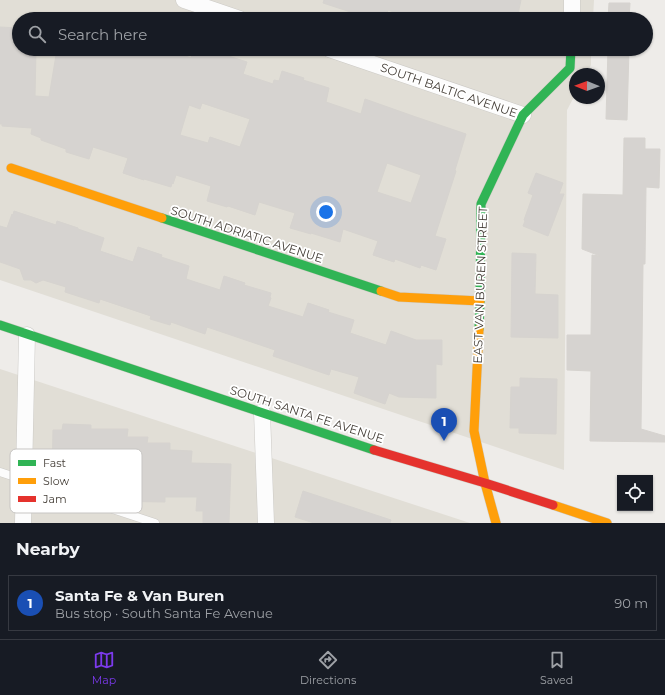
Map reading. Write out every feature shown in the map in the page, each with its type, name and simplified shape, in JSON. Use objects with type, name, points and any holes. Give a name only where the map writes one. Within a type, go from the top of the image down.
[{"type":"street","points":[[184,0],[219,12]]},
{"type":"street","points":[[572,0],[572,12]]},
{"type":"street","name":"SOUTH BALTIC AVENUE","points":[[350,56],[524,115]]},
{"type":"street","name":"EAST VAN BUREN STREET","points":[[496,523],[485,483],[474,432],[480,301],[481,204],[524,115],[570,68],[571,56]]},
{"type":"street","name":"SOUTH ADRIATIC AVENUE","points":[[11,168],[399,297],[480,301]]},
{"type":"street","name":"SOUTH SANTA FE AVENUE","points":[[0,325],[362,446],[485,483],[607,523]]},
{"type":"street","points":[[25,449],[27,335]]},
{"type":"street","points":[[262,412],[266,523]]},
{"type":"street","points":[[23,513],[23,523]]},
{"type":"lane","points":[[0,472],[10,475]]},
{"type":"lane","points":[[125,513],[155,523]]},
{"type":"shaded area","points":[[0,0],[594,0],[593,12],[12,12],[12,56],[591,56],[591,65],[589,68],[569,68],[570,104],[567,110],[564,470],[0,280]]},
{"type":"shaded area","points":[[0,369],[470,523],[0,523]]},
{"type":"building","points":[[324,0],[521,0],[518,12],[394,12],[388,10],[387,12],[351,12],[323,3]]},
{"type":"building","points":[[609,3],[630,3],[629,12],[608,12]]},
{"type":"building","points":[[0,27],[12,28],[12,56],[36,56],[35,96],[49,97],[56,56],[185,56],[191,58],[192,56],[228,56],[247,62],[243,74],[273,84],[274,80],[279,81],[282,71],[304,78],[303,80],[329,88],[326,102],[361,114],[365,99],[466,134],[435,236],[446,239],[436,270],[421,265],[420,268],[395,259],[394,262],[373,255],[378,241],[343,229],[340,242],[290,228],[295,213],[259,202],[255,215],[207,201],[211,186],[176,175],[171,187],[144,180],[123,173],[128,158],[93,147],[89,159],[66,152],[66,149],[41,140],[41,138],[31,134],[32,128],[2,126],[2,124],[0,124]],"holes":[[[202,103],[250,119],[240,147],[210,137],[208,143],[180,135],[189,105],[200,109]],[[387,163],[421,175],[411,203],[377,192]]]},
{"type":"building","points":[[608,56],[629,56],[627,120],[606,119]]},
{"type":"building","points":[[624,138],[645,138],[645,149],[660,149],[659,188],[646,187],[645,264],[643,264],[641,429],[665,436],[665,442],[590,441],[591,371],[567,370],[567,335],[591,335],[592,255],[600,256],[582,249],[583,194],[623,195]]},
{"type":"building","points":[[536,173],[563,183],[559,194],[564,194],[548,236],[523,226],[533,195],[528,193]]},
{"type":"building","points":[[14,211],[56,225],[57,221],[104,238],[100,251],[133,262],[138,247],[162,255],[161,257],[189,266],[186,279],[220,290],[224,276],[245,283],[244,285],[271,293],[268,306],[303,317],[308,303],[329,310],[328,312],[354,320],[350,333],[386,345],[391,331],[416,340],[442,340],[442,365],[436,364],[436,398],[399,397],[389,393],[385,404],[354,393],[359,377],[331,369],[329,375],[273,356],[275,350],[207,327],[205,334],[171,322],[170,325],[150,319],[151,316],[100,299],[99,303],[65,292],[66,287],[43,280],[36,283],[31,280],[24,280],[20,269],[0,262],[0,226],[7,228]]},
{"type":"building","points":[[512,253],[536,254],[535,294],[558,295],[558,338],[511,337]]},
{"type":"building","points":[[520,378],[557,379],[556,434],[519,433],[519,428],[510,428],[511,387],[520,387]]},
{"type":"building","points":[[63,424],[91,425],[91,429],[128,429],[127,437],[148,437],[147,443],[170,443],[170,450],[192,451],[191,463],[231,464],[229,523],[203,523],[203,511],[196,511],[197,497],[165,497],[165,502],[142,502],[142,449],[53,449],[53,430],[62,430]]},
{"type":"building","points":[[303,491],[391,520],[390,523],[314,523],[295,517]]},
{"type":"traffic: fast","points":[[479,329],[481,204],[523,115],[570,68],[571,56]]},
{"type":"traffic: fast","points":[[162,218],[381,291]]},
{"type":"traffic: fast","points":[[0,325],[374,450]]},
{"type":"traffic: slow","points":[[11,168],[162,218]]},
{"type":"traffic: slow","points":[[381,291],[399,297],[480,301]]},
{"type":"traffic: slow","points":[[479,329],[474,431],[485,483],[496,523]]},
{"type":"traffic: slow","points":[[553,505],[607,523]]},
{"type":"traffic: jam","points":[[374,450],[553,505]]},
{"type":"place","name":"Santa Fe & Van Buren","points":[[444,441]]}]
